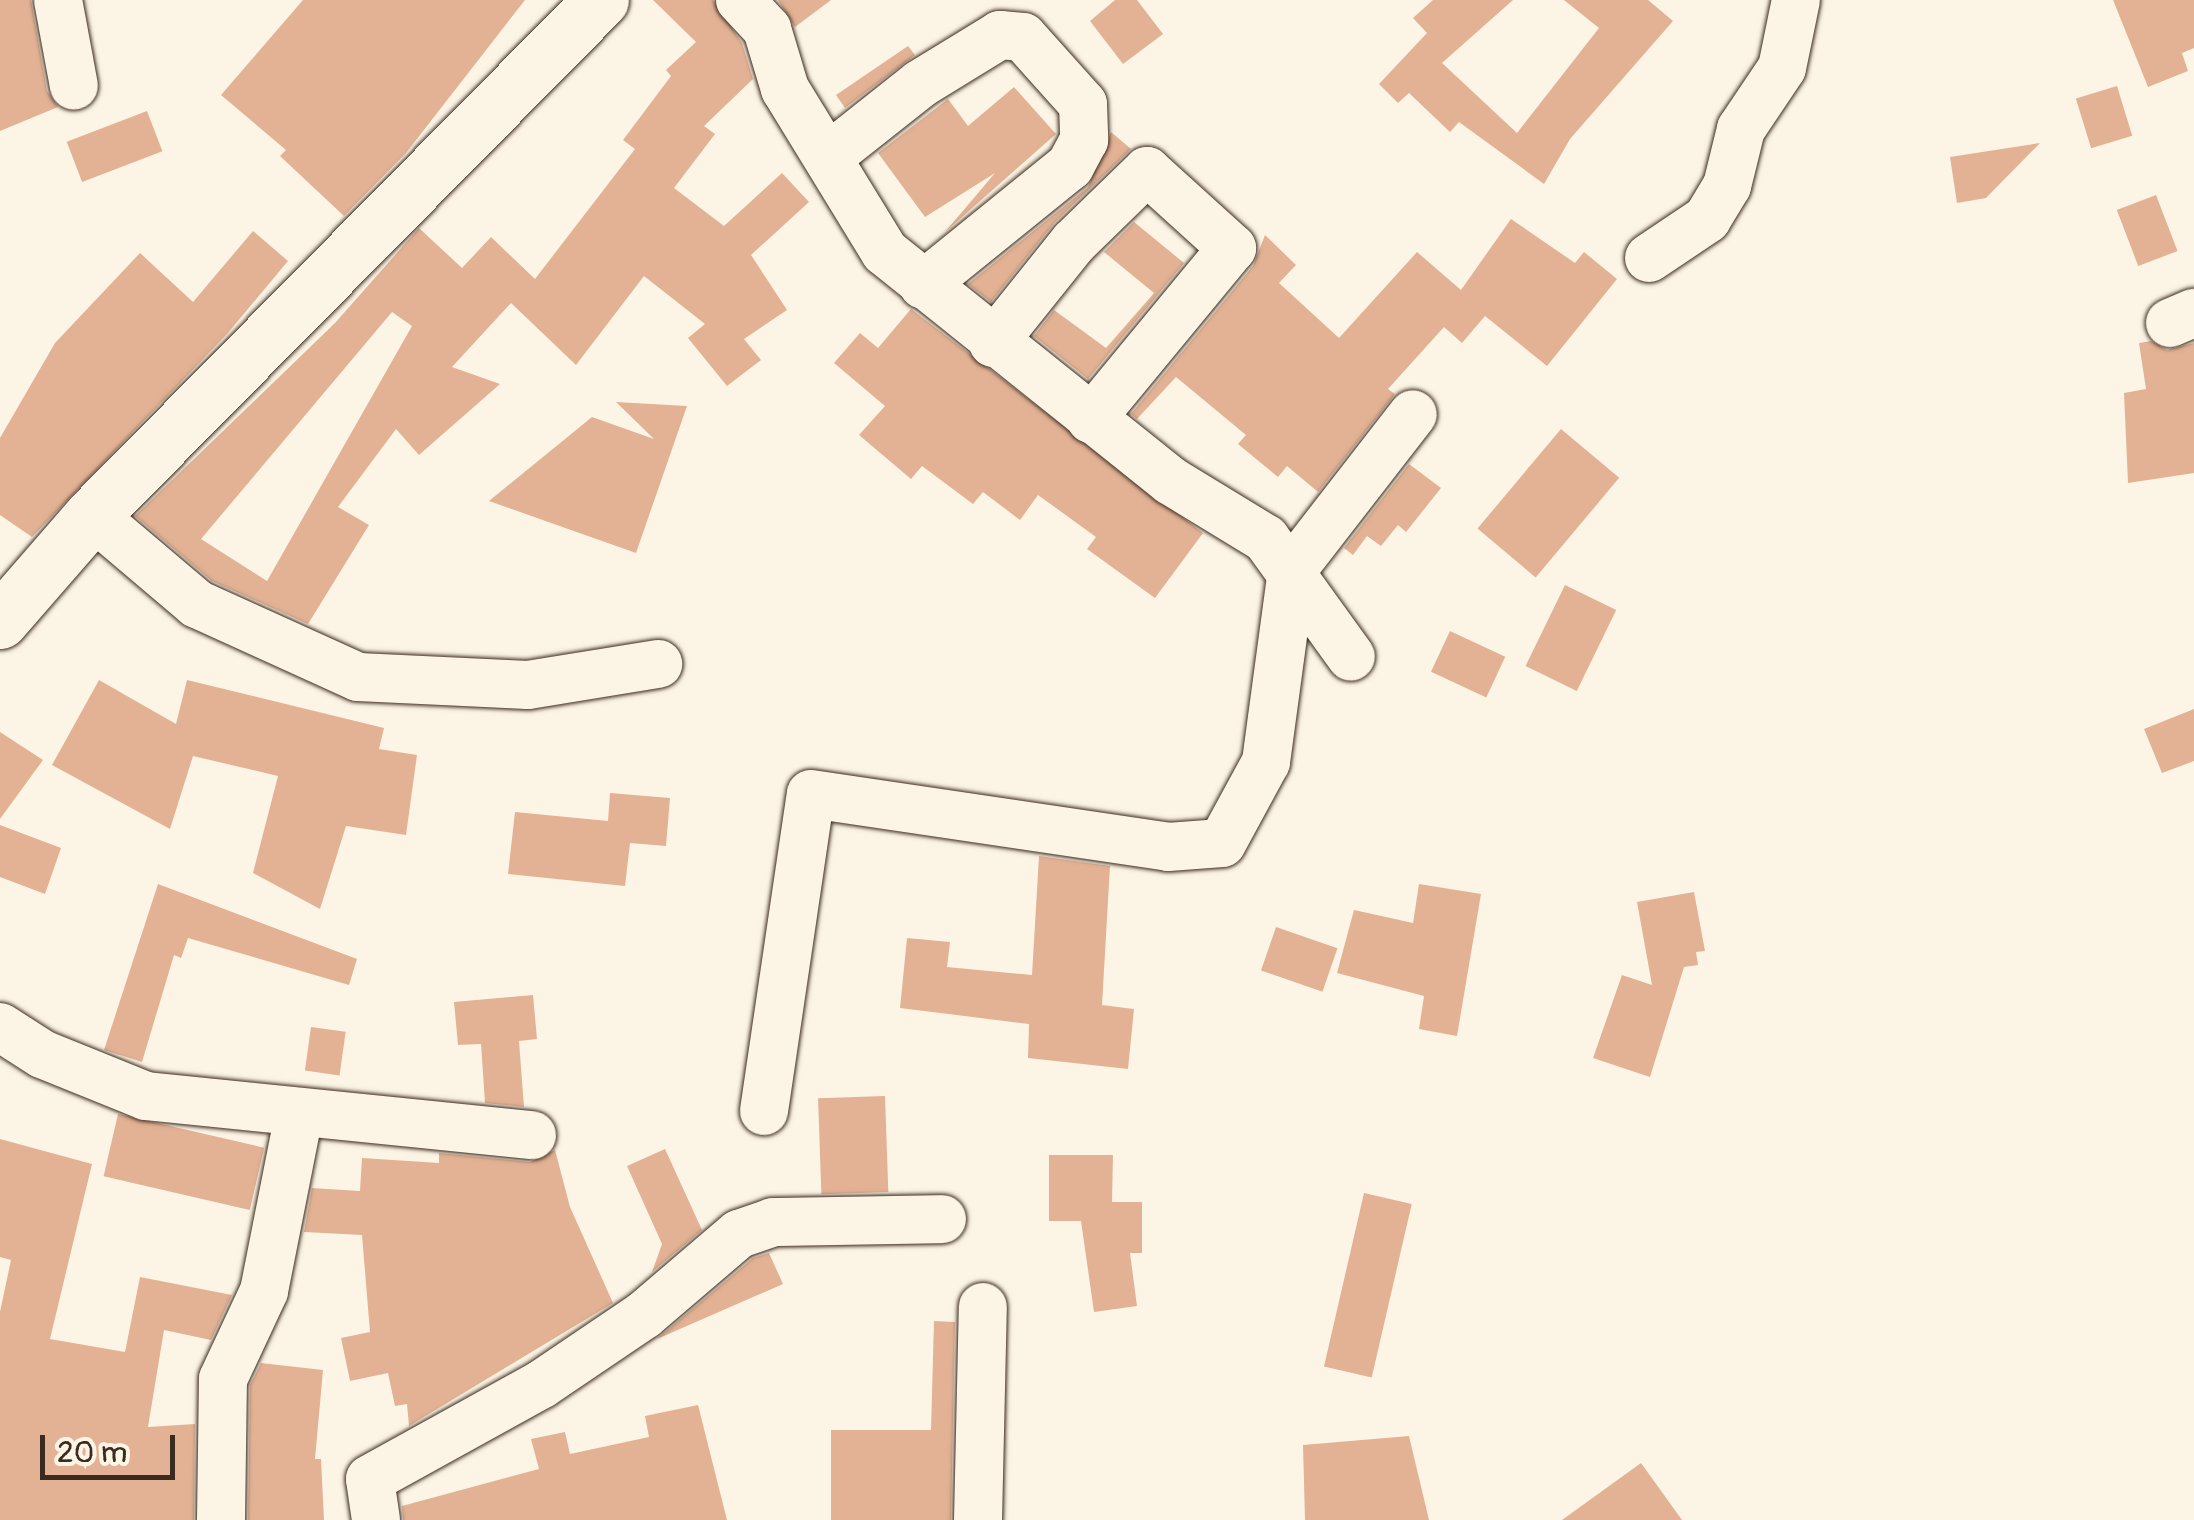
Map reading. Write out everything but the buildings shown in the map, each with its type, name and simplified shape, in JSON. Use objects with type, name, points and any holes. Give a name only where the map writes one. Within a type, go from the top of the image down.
[{"type":"street","points":[[58,0],[74,86]]},
{"type":"street","points":[[0,621],[92,514],[601,0]]},
{"type":"street","points":[[740,0],[767,29],[785,89],[884,252],[1092,419],[1266,540],[1292,570],[1351,656]]},
{"type":"street","points":[[1649,258],[1707,220],[1727,186],[1742,129],[1782,68],[1796,0]]},
{"type":"street","points":[[828,158],[920,84],[1000,35],[1023,37],[1084,104],[1084,140],[1070,166],[924,285]]},
{"type":"street","points":[[993,342],[1074,242],[1147,171],[1232,248],[1092,419]]},
{"type":"street","points":[[764,1112],[811,794],[1168,847],[1222,843],[1266,762],[1292,570],[1414,414]]},
{"type":"street","points":[[92,514],[197,604],[358,677],[528,685],[658,664]]},
{"type":"street","points":[[0,1028],[42,1054],[146,1096],[532,1135]]},
{"type":"street","points":[[221,1520],[223,1379],[264,1291],[299,1114]]},
{"type":"street","points":[[376,1520],[370,1479],[542,1384],[644,1316],[739,1234],[773,1222],[942,1219]]},
{"type":"street","points":[[978,1520],[983,1307]]}]
